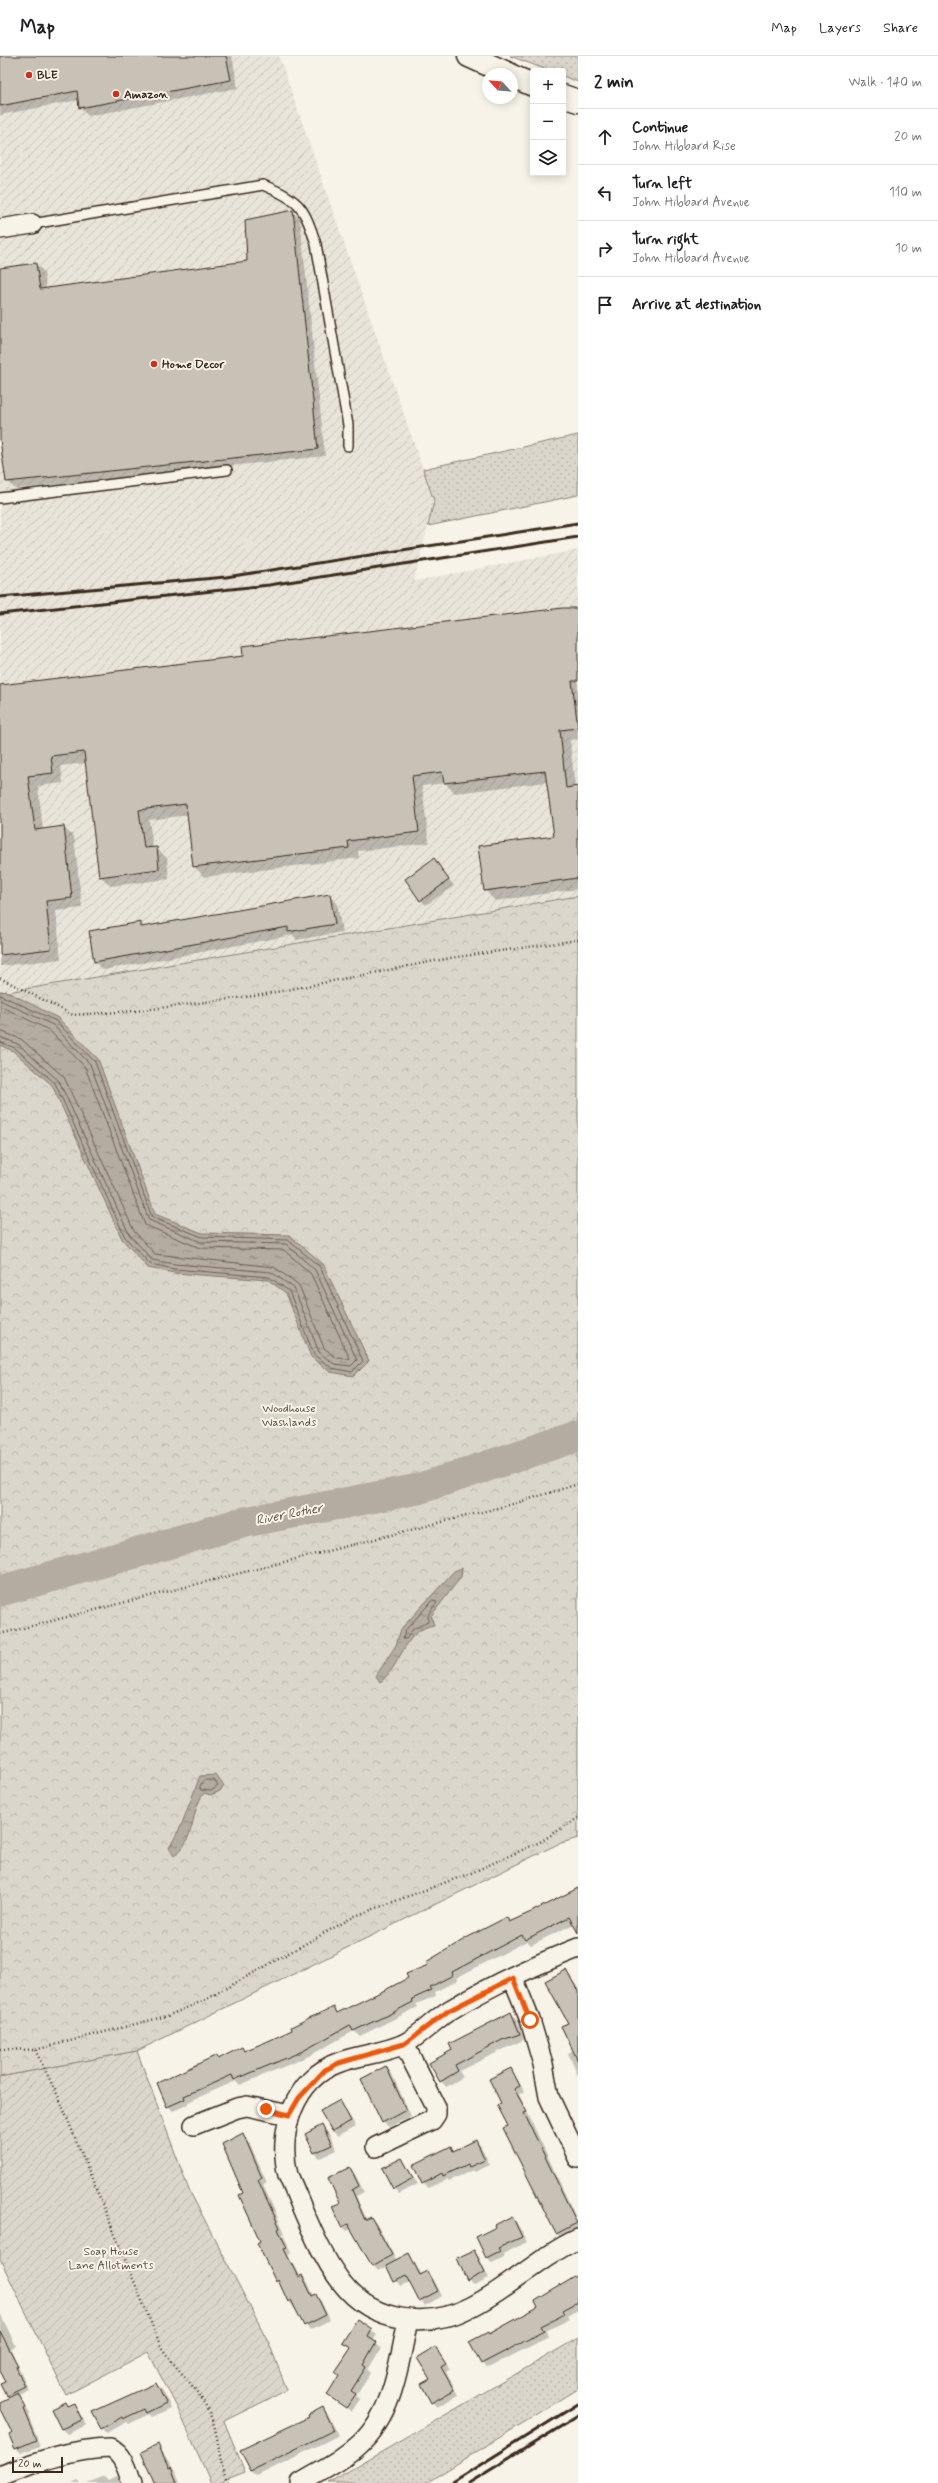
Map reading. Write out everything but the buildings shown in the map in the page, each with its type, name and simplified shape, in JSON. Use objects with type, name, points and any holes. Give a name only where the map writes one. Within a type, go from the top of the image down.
[{"type":"main road","points":[[469,56],[496,68]]},
{"type":"main road","points":[[518,79],[530,84]]},
{"type":"main road","points":[[566,97],[578,101]]},
{"type":"street","points":[[0,229],[32,224]]},
{"type":"street","points":[[578,1948],[459,2005],[404,2044],[339,2063],[325,2070],[306,2088],[289,2115],[284,2142],[284,2159],[288,2175],[332,2270],[357,2298],[389,2316],[408,2320],[452,2316],[471,2307],[502,2288],[539,2261],[578,2239]]},
{"type":"street","points":[[513,1978],[530,2020],[543,2064],[549,2097],[578,2158]]},
{"type":"street","points":[[376,2147],[432,2120],[436,2114],[436,2107],[404,2044]]},
{"type":"street","points":[[194,2125],[237,2108],[247,2106],[289,2115]]},
{"type":"street","points":[[301,2483],[340,2460],[361,2443],[378,2421],[391,2393],[408,2320]]},
{"type":"street","points":[[0,2476],[58,2455],[110,2448],[116,2450],[120,2455],[132,2483]]},
{"type":"lane","points":[[32,224],[263,185],[282,193],[298,203],[308,220],[316,244],[348,425],[348,446]]},
{"type":"lane","points":[[0,498],[227,470]]},
{"type":"path","points":[[0,978],[72,1015],[136,1011],[261,995],[450,958],[578,940]]},
{"type":"path","points":[[0,1634],[505,1506],[578,1484]]},
{"type":"path","points":[[0,2049],[35,2050],[167,2016],[199,2003],[355,1916],[471,1873],[540,1842],[578,1818]]},
{"type":"path","points":[[35,2050],[58,2096],[161,2347],[176,2369],[202,2397],[212,2417],[228,2483]]},
{"type":"shaded area","points":[[0,56],[279,56],[434,501],[414,581],[578,550],[578,896],[8,992],[0,991]]},
{"type":"green space","points":[[510,56],[578,56],[578,82],[566,77],[566,68],[542,68]]},
{"type":"green space","points":[[578,435],[578,495],[428,526],[434,501],[423,469]]},
{"type":"green space","name":"Woodhouse Washlands","points":[[578,896],[578,1838],[558,1844],[137,2051],[0,2077],[0,991],[8,992]]},
{"type":"green space","name":"Soap House Lane Allotments","points":[[137,2051],[189,2190],[269,2343],[287,2390],[224,2421],[245,2472],[217,2483],[211,2483],[178,2409],[148,2352],[66,2395],[0,2259],[0,2077]]},
{"type":"green space","points":[[578,2338],[578,2389],[426,2483],[328,2483]]},
{"type":"water","points":[[0,991],[8,992],[58,1018],[98,1059],[155,1214],[202,1233],[289,1235],[323,1264],[369,1361],[354,1376],[330,1372],[311,1357],[286,1293],[268,1280],[174,1273],[148,1268],[122,1239],[52,1085],[13,1051],[0,1045]]},
{"type":"water","points":[[462,1568],[461,1577],[431,1616],[434,1625],[424,1628],[409,1641],[393,1667],[380,1682],[376,1676],[396,1645],[401,1629],[454,1571]]},
{"type":"water","points":[[216,1775],[224,1786],[220,1791],[211,1795],[204,1793],[196,1808],[186,1842],[174,1856],[169,1848],[181,1826],[200,1776]]},
{"type":"waterway","name":"River Rother","points":[[0,1591],[245,1522],[418,1489],[578,1436]]},
{"type":"railway","points":[[0,597],[226,577],[578,523]]},
{"type":"railway","points":[[0,614],[269,585],[578,537]]},
{"type":"railway","points":[[451,2483],[578,2404]]},
{"type":"railway","points":[[469,2483],[578,2416]]},
{"type":"place","name":"BLE","points":[[29,75]]},
{"type":"place","name":"Amazon","points":[[116,94]]},
{"type":"place","name":"Home Decor","points":[[154,364]]},
{"type":"route","points":[[266,2109],[289,2115],[310,2083],[325,2070],[339,2063],[404,2044],[448,2011],[470,1998],[513,1978],[530,2020]]}]
